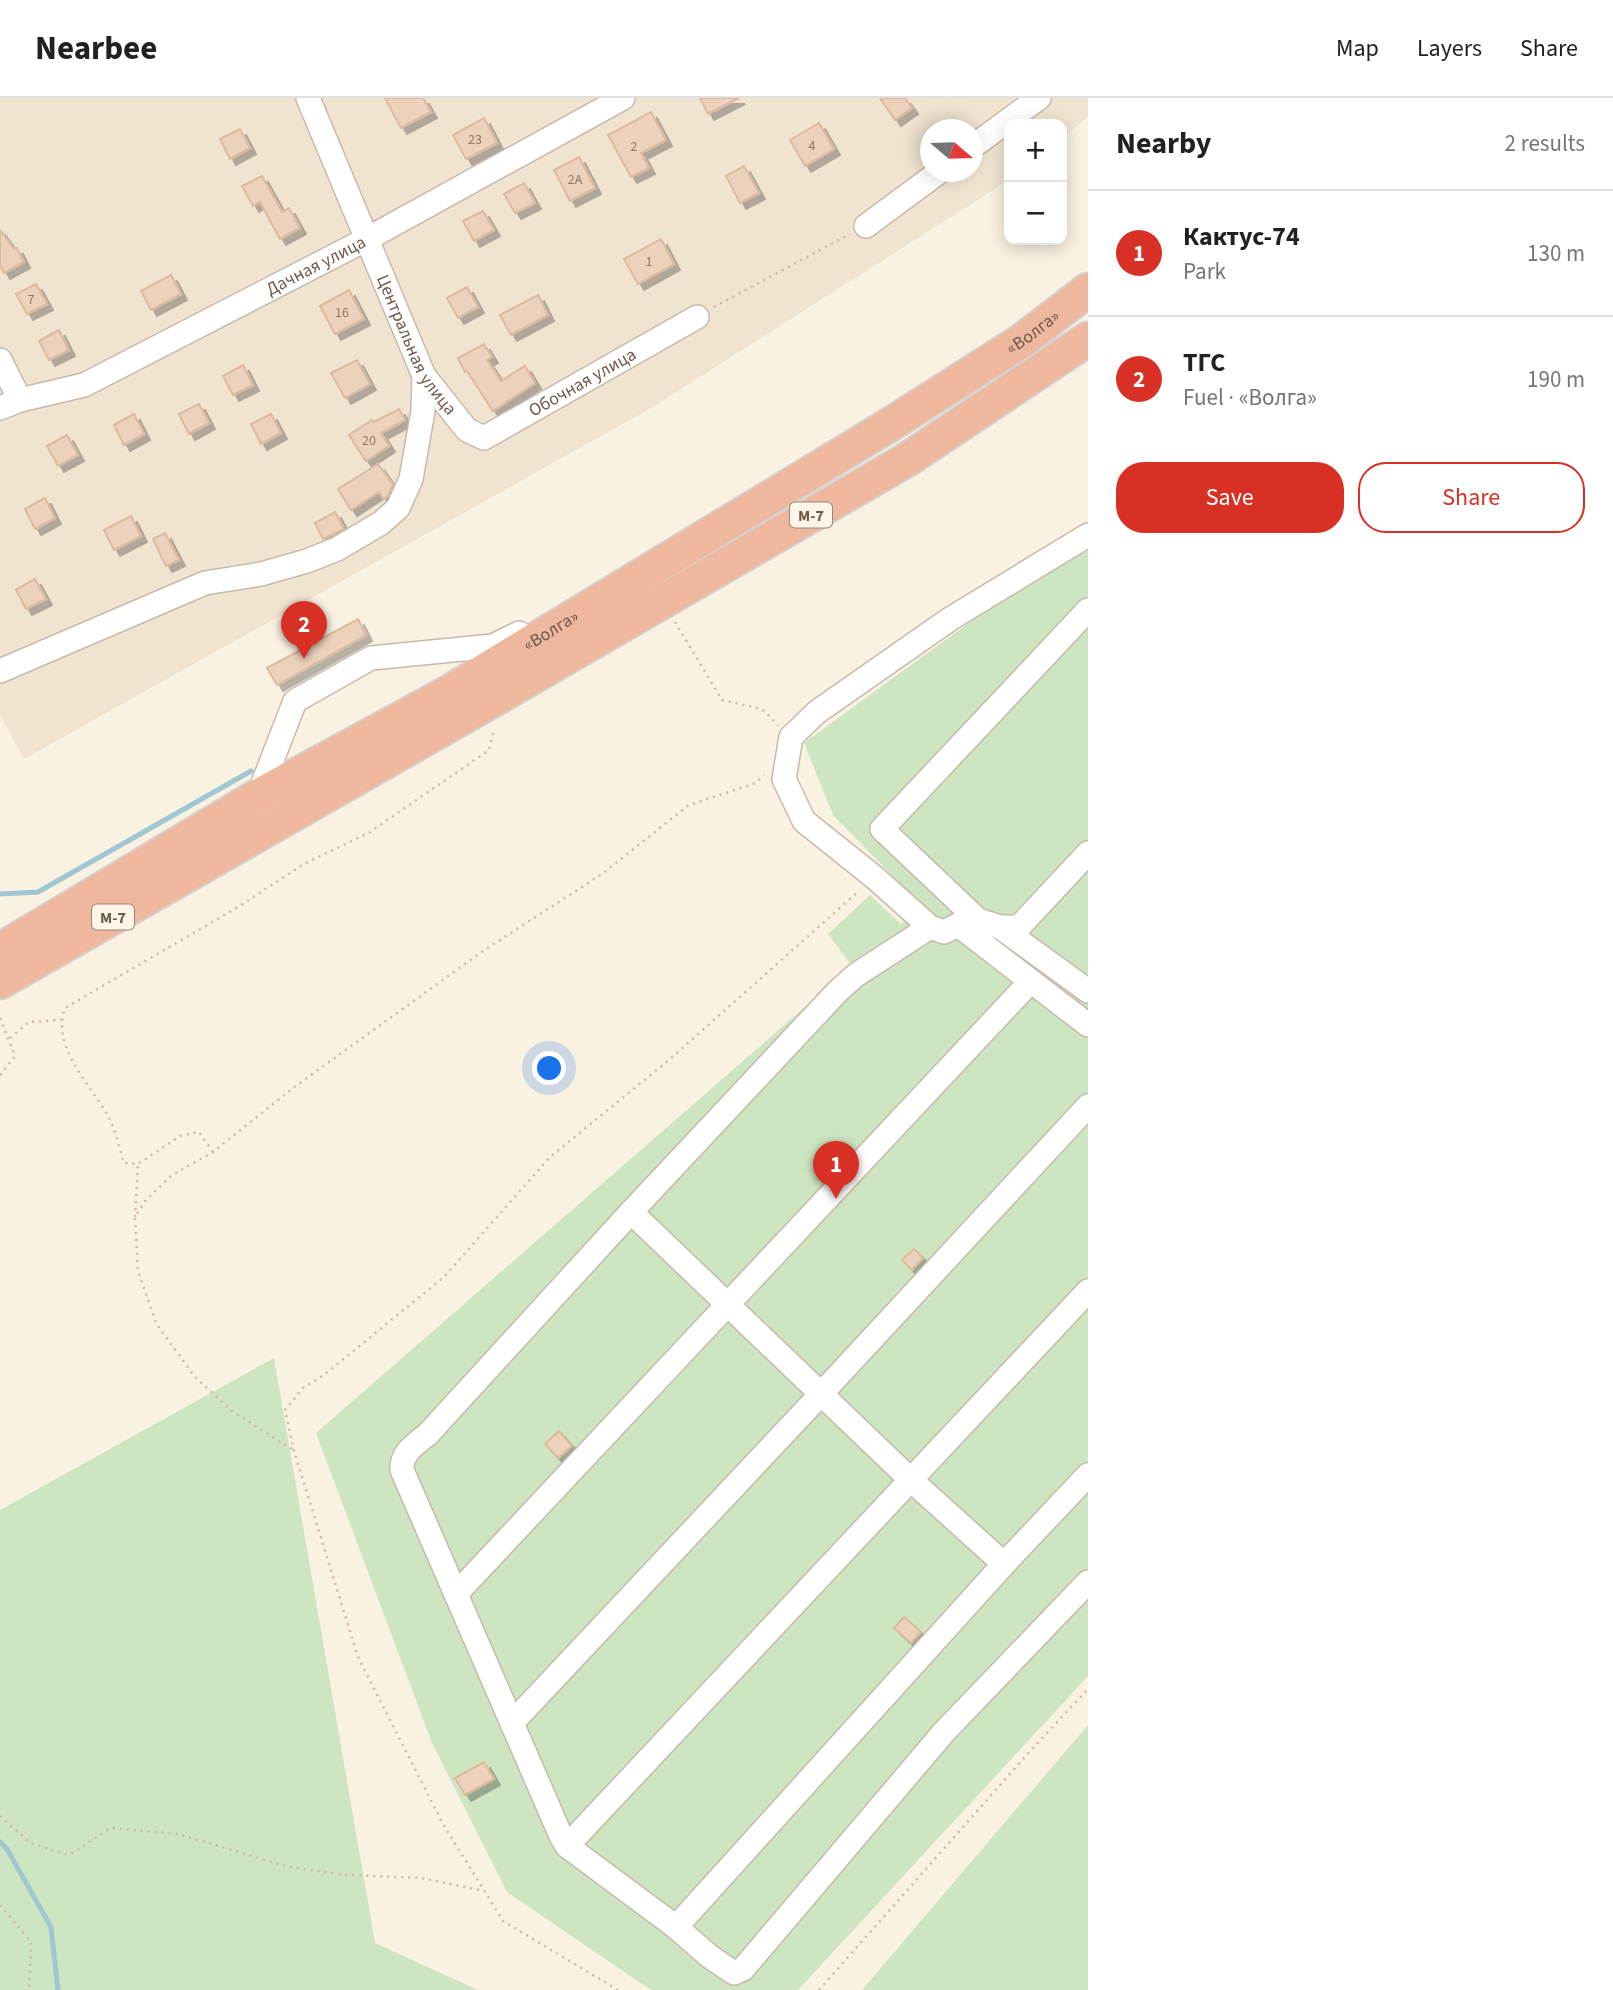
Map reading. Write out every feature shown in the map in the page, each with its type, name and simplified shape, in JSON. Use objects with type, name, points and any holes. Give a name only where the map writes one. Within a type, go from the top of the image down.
[{"type":"highway","name":"«Волга»","points":[[0,950],[258,796],[446,694],[891,424],[1023,340],[1088,290]]},
{"type":"highway","name":"«Волга»","points":[[0,982],[908,459],[1088,340]]},
{"type":"street","name":"Центральная улица","points":[[308,98],[424,376],[467,430]]},
{"type":"street","name":"Дачная улица","points":[[10,404],[84,385],[367,239],[623,98]]},
{"type":"street","points":[[983,139],[1039,98]]},
{"type":"street","points":[[866,226],[925,182]]},
{"type":"street","name":"Обочная улица","points":[[467,430],[484,438],[697,317]]},
{"type":"street","points":[[0,360],[10,404]]},
{"type":"street","points":[[0,671],[205,583],[261,574],[317,557],[337,549],[381,523],[398,508],[411,479],[423,411],[424,376]]},
{"type":"street","points":[[1088,535],[950,619],[817,712],[790,743],[784,779],[804,821],[874,877],[930,927],[944,932],[979,924],[1019,927],[1088,853]]},
{"type":"street","points":[[1088,610],[882,829],[979,924],[1030,982],[1088,1025]]},
{"type":"street","points":[[258,796],[295,701],[371,658],[493,646],[547,618],[581,611]]},
{"type":"street","points":[[979,924],[1088,991]]},
{"type":"street","points":[[930,927],[856,975],[632,1212],[428,1434],[405,1454],[401,1461],[402,1470],[561,1836],[568,1846],[734,1973],[743,1969],[944,1732],[1088,1582]]},
{"type":"street","points":[[456,1594],[1030,982]]},
{"type":"street","points":[[512,1723],[1088,1106]]},
{"type":"street","points":[[632,1212],[911,1480],[1004,1564]]},
{"type":"street","points":[[568,1846],[1088,1291]]},
{"type":"street","points":[[676,1927],[1004,1564],[1088,1475]]},
{"type":"path","points":[[697,317],[866,226]]},
{"type":"path","points":[[135,1217],[146,1200],[172,1175],[213,1152],[293,1088],[483,951],[602,874],[689,805],[755,783],[790,743],[762,709],[722,700],[663,601]]},
{"type":"path","points":[[213,1152],[199,1132],[180,1136],[138,1164],[124,1163],[110,1118],[70,1058],[61,1020],[65,1007],[238,907],[304,864],[370,832],[489,750],[500,696]]},
{"type":"path","points":[[618,1990],[503,1921],[443,1824],[358,1657],[294,1451],[285,1410],[303,1388],[324,1375],[444,1277],[550,1157],[670,1060],[874,877]]},
{"type":"path","points":[[0,1018],[15,1056],[0,1075]]},
{"type":"path","points":[[9,1039],[29,1022],[61,1020]]},
{"type":"path","points":[[138,1164],[135,1217],[138,1271],[156,1323],[195,1377],[232,1411],[294,1451]]},
{"type":"path","points":[[819,1990],[1088,1689]]},
{"type":"path","points":[[0,1816],[30,1843],[69,1855],[111,1828],[178,1834],[289,1867],[347,1875],[422,1878],[484,1891]]},
{"type":"path","points":[[0,1905],[31,1942],[29,1990]]},
{"type":"shaded area","points":[[0,98],[1088,98],[1088,116],[1067,135],[1067,119],[1004,119],[1004,183],[651,408],[24,759],[0,715]]},
{"type":"green space","points":[[1088,547],[1088,1676],[798,1990],[651,1990],[507,1892],[432,1743],[316,1433],[852,966],[828,934],[870,895],[901,924],[922,906],[833,815],[804,743],[1014,590]]},
{"type":"green space","points":[[274,1358],[375,1943],[478,1990],[0,1990],[0,1510]]},
{"type":"green space","points":[[1088,1725],[1088,1990],[862,1990]]},
{"type":"building","points":[[385,98],[423,98],[431,112],[401,128]]},
{"type":"building","points":[[700,98],[739,98],[708,114]]},
{"type":"building","points":[[880,98],[905,98],[912,108],[895,120]]},
{"type":"building","points":[[651,112],[666,140],[641,153],[649,168],[631,177],[608,135]]},
{"type":"building","points":[[484,118],[497,143],[466,159],[453,135]]},
{"type":"building","points":[[819,123],[834,149],[805,166],[790,140]]},
{"type":"building","points":[[240,129],[250,148],[230,159],[220,139]]},
{"type":"building","points":[[579,157],[595,188],[570,201],[554,170]]},
{"type":"building","points":[[744,166],[759,193],[740,203],[726,176]]},
{"type":"building","points":[[262,176],[282,212],[289,208],[300,228],[280,239],[260,202],[253,206],[242,186]]},
{"type":"building","points":[[524,183],[535,203],[515,213],[504,194]]},
{"type":"building","points":[[483,211],[494,230],[474,241],[463,221]]},
{"type":"building","points":[[0,230],[14,249],[17,248],[24,262],[4,273],[0,265]]},
{"type":"building","points":[[661,239],[674,264],[638,284],[624,259]]},
{"type":"building","points":[[171,275],[181,294],[151,310],[141,291]]},
{"type":"building","points":[[36,284],[47,304],[27,314],[16,294]]},
{"type":"building","points":[[467,287],[478,307],[458,318],[447,298]]},
{"type":"building","points":[[349,290],[364,319],[335,334],[320,306]]},
{"type":"building","points":[[538,295],[548,315],[511,335],[500,315]]},
{"type":"building","points":[[59,330],[69,350],[49,360],[39,341]]},
{"type":"building","points":[[484,344],[492,357],[487,360],[501,381],[525,366],[535,383],[493,411],[458,358]]},
{"type":"building","points":[[357,360],[370,384],[345,398],[331,373]]},
{"type":"building","points":[[243,365],[253,385],[233,395],[223,376]]},
{"type":"building","points":[[199,404],[209,423],[189,434],[179,414]]},
{"type":"building","points":[[399,409],[405,420],[381,433],[389,446],[366,461],[349,435],[372,420],[374,422]]},
{"type":"building","points":[[134,414],[144,434],[124,445],[114,425]]},
{"type":"building","points":[[271,414],[281,433],[261,444],[251,424]]},
{"type":"building","points":[[67,435],[78,455],[58,466],[47,446]]},
{"type":"building","points":[[378,464],[393,485],[388,496],[384,499],[379,492],[351,510],[338,489]]},
{"type":"building","points":[[45,498],[55,518],[35,529],[25,509]]},
{"type":"building","points":[[335,512],[344,529],[323,539],[315,523]]},
{"type":"building","points":[[131,516],[141,536],[114,550],[104,530]]},
{"type":"building","points":[[165,533],[179,560],[166,566],[153,539]]},
{"type":"building","points":[[35,579],[46,599],[26,609],[16,590]]},
{"type":"building","points":[[358,619],[366,635],[277,685],[267,668]]},
{"type":"building","points":[[914,1249],[923,1258],[912,1270],[902,1260]]},
{"type":"building","points":[[559,1431],[572,1446],[558,1458],[545,1444]]},
{"type":"building","points":[[904,1617],[921,1632],[911,1643],[894,1628]]},
{"type":"building","points":[[484,1762],[494,1779],[465,1795],[455,1778]]},
{"type":"waterway","points":[[0,894],[38,892],[251,771]]},
{"type":"waterway","points":[[0,1842],[7,1849],[51,1927],[58,1990]]},
{"type":"place","name":"ТГС","points":[[304,659]]},
{"type":"place","name":"Кактус-74","points":[[836,1199]]}]
